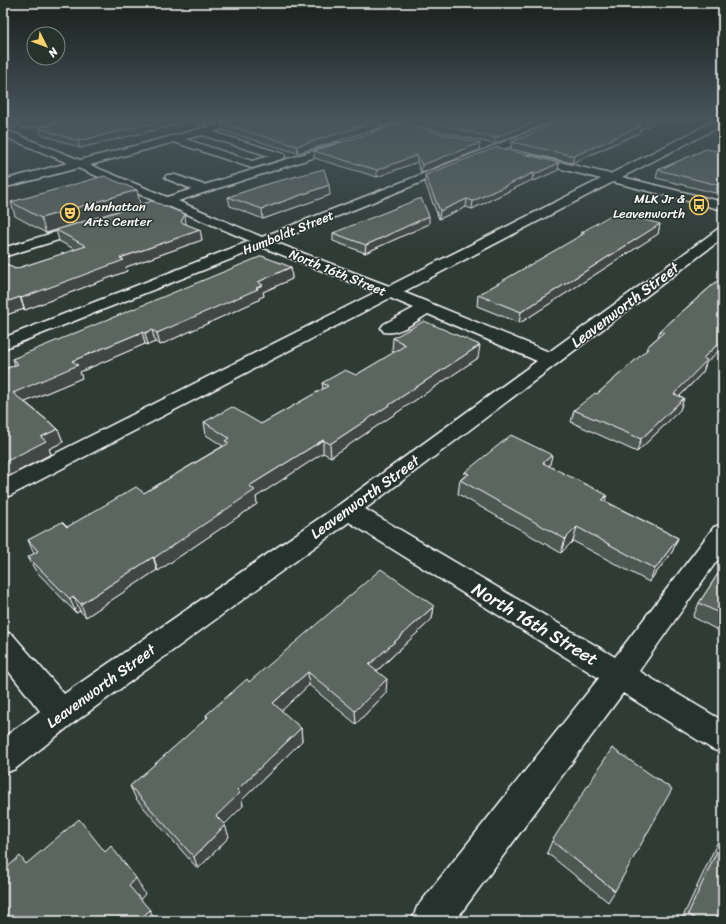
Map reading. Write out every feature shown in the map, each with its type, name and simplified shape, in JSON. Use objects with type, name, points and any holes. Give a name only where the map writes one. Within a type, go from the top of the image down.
[{"type":"street","name":"North 16th Street","points":[[75,162],[263,242],[390,292],[551,360]]},
{"type":"street","points":[[3,184],[87,162]]},
{"type":"street","points":[[243,162],[252,165],[261,162]]},
{"type":"street","points":[[150,206],[287,162]]},
{"type":"street","name":"Humboldt Street","points":[[3,344],[464,162]]},
{"type":"street","points":[[544,162],[723,206]]},
{"type":"street","points":[[3,490],[641,162]]},
{"type":"street","points":[[171,177],[203,189]]},
{"type":"street","points":[[3,253],[99,222]]},
{"type":"street","name":"Leavenworth Street","points":[[3,758],[61,714],[348,510],[723,232]]},
{"type":"street","points":[[390,328],[427,308]]},
{"type":"street","name":"North 16th Street","points":[[348,510],[723,738]]},
{"type":"street","points":[[431,921],[619,675],[723,533]]},
{"type":"street","points":[[3,643],[61,714]]},
{"type":"building","points":[[351,162],[398,162],[377,170]]},
{"type":"building","points":[[421,162],[430,162],[422,165]]},
{"type":"building","points":[[458,162],[559,163],[535,174],[533,173],[473,201],[467,199],[440,211],[425,175]]},
{"type":"building","points":[[676,162],[723,162],[723,182],[718,185],[658,170]]},
{"type":"building","points":[[324,169],[329,185],[262,209],[228,197],[267,184]]},
{"type":"building","points":[[104,176],[137,190],[41,218],[11,202]]},
{"type":"building","points":[[421,198],[429,216],[366,245],[333,233]]},
{"type":"building","points":[[152,201],[185,214],[181,222],[200,230],[120,258],[124,260],[21,298],[20,297],[3,303],[3,262],[15,269],[86,246],[56,230]]},
{"type":"building","points":[[616,212],[660,224],[521,312],[478,295],[585,233],[582,232]]},
{"type":"building","points":[[262,256],[291,267],[258,282],[263,285],[256,288],[258,289],[157,333],[152,330],[145,333],[142,332],[72,361],[78,365],[13,393],[58,429],[41,437],[46,441],[3,463],[3,370],[18,364],[12,359]]},
{"type":"building","points":[[723,276],[723,339],[703,358],[707,360],[674,394],[684,398],[641,439],[574,410],[595,393],[597,394],[649,348],[647,347],[664,332],[660,331]]},
{"type":"building","points":[[424,321],[480,345],[330,444],[323,440],[249,486],[255,490],[154,558],[153,557],[81,604],[74,597],[70,599],[28,557],[38,551],[28,540],[62,522],[67,527],[136,487],[144,493],[229,443],[225,441],[229,438],[204,422],[232,407],[261,424],[328,386],[322,383],[345,370],[356,375],[406,345],[393,338]]},
{"type":"building","points":[[511,435],[552,455],[543,463],[607,495],[602,500],[678,538],[655,569],[577,527],[565,539],[460,480],[469,474],[465,472]]},
{"type":"building","points":[[723,566],[723,615],[699,603]]},
{"type":"building","points":[[381,569],[434,606],[369,665],[387,679],[355,711],[308,672],[273,703],[301,728],[237,790],[240,793],[216,816],[225,825],[194,857],[130,786],[208,717],[206,715],[247,679],[249,682]]},
{"type":"building","points":[[612,748],[672,789],[615,891],[552,841]]},
{"type":"building","points":[[79,819],[105,852],[111,846],[136,878],[129,886],[150,910],[138,921],[3,921],[3,871],[20,856],[26,864]]},
{"type":"building","points":[[723,838],[723,921],[698,921],[688,914]]},
{"type":"place","name":"MLK Jr & Leavenworth","points":[[699,205]]},
{"type":"place","name":"Manhattan Arts Center","points":[[70,213]]}]
